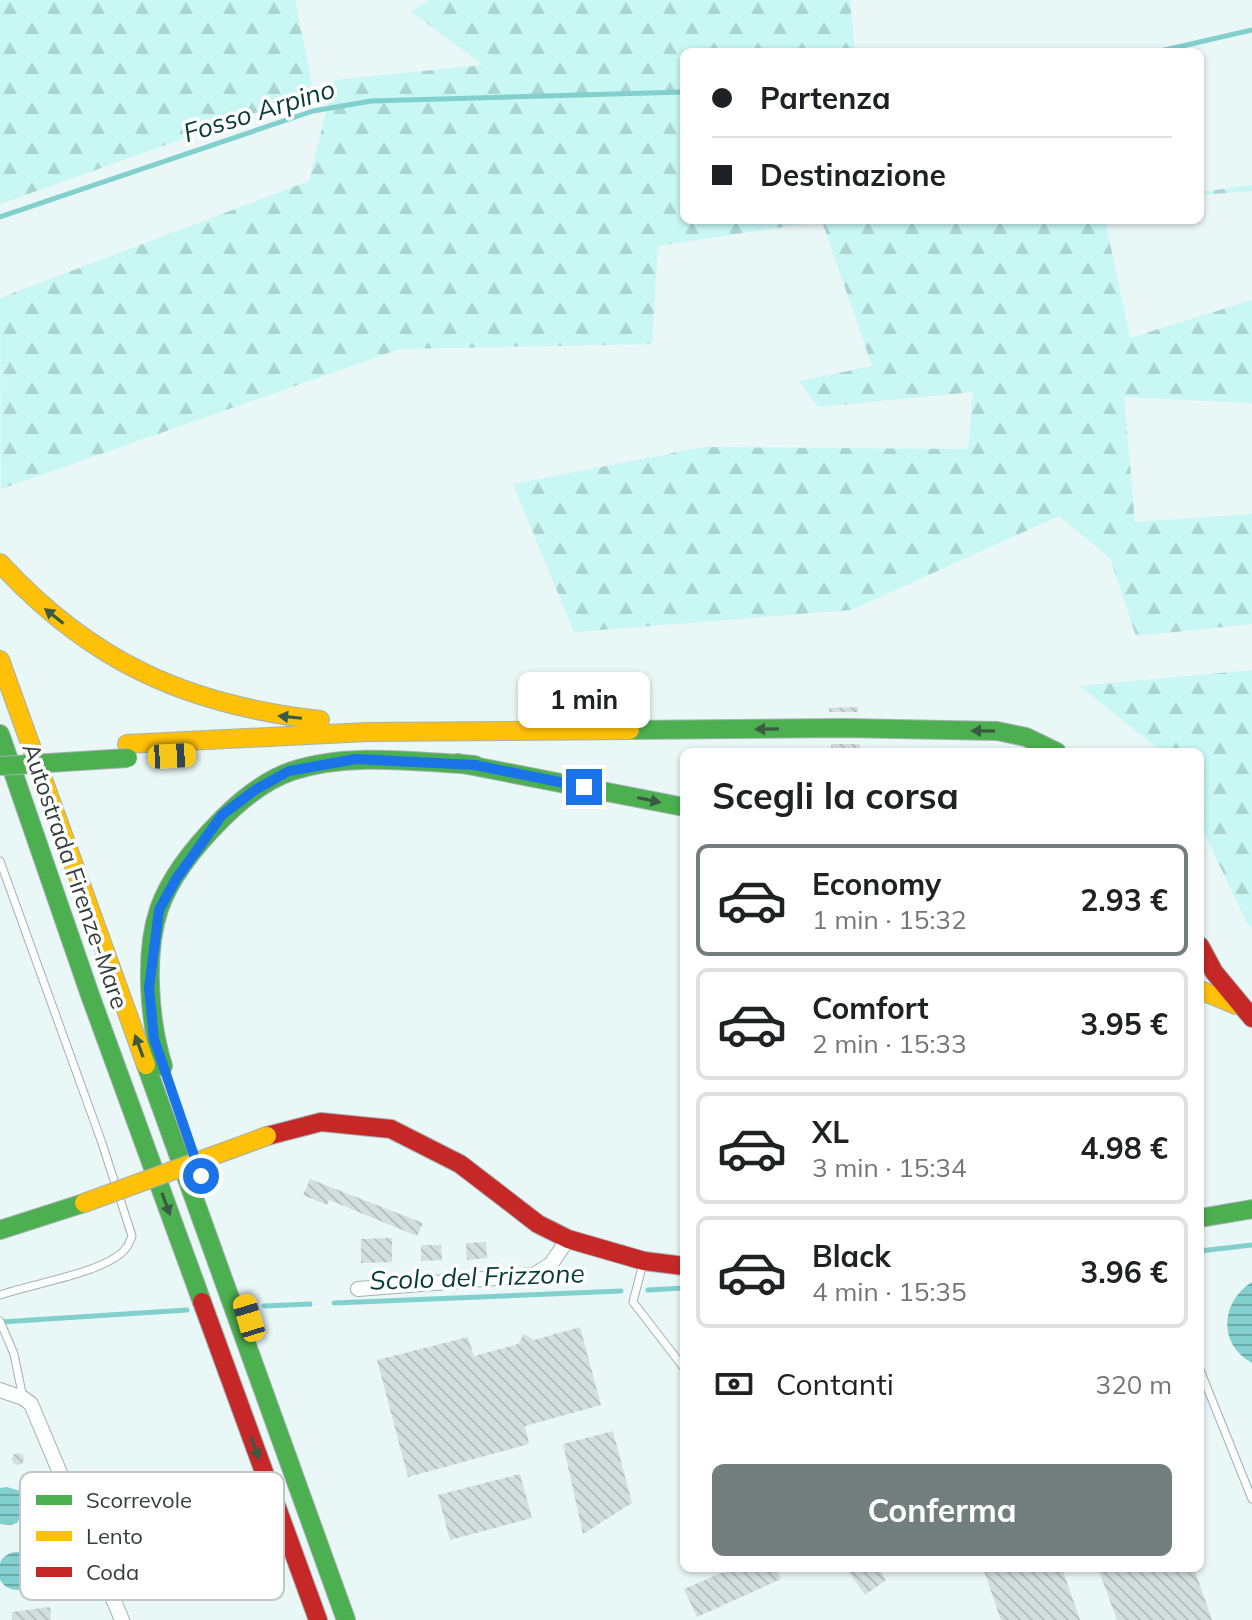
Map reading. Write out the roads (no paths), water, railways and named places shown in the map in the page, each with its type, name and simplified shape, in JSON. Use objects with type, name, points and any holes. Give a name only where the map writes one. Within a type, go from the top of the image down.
[{"type":"main road","points":[[0,563],[45,609],[94,646],[166,686],[220,704],[282,717],[507,733]]},
{"type":"main road","name":"Autostrada Firenze-Mare","points":[[0,660],[346,1620]]},
{"type":"main road","points":[[0,766],[127,751],[367,732],[845,728],[997,731],[1026,737],[1049,748]]},
{"type":"main road","name":"Autostrada Firenze-Mare","points":[[0,734],[90,995],[264,1472]]},
{"type":"main road","points":[[0,752],[382,751],[475,765],[680,806]]},
{"type":"main road","points":[[311,1522],[232,1260],[154,1039],[149,988],[159,910],[176,879],[222,815],[255,790],[289,771],[356,759],[475,765]]},
{"type":"main road","points":[[0,786],[90,995]]},
{"type":"main road","points":[[1204,953],[1214,972],[1249,1015]]},
{"type":"main road","points":[[1204,991],[1223,998],[1249,1015]]},
{"type":"main road","points":[[0,1230],[84,1203],[267,1136],[321,1122],[391,1129],[460,1164],[538,1224],[568,1239],[644,1261],[680,1266]]},
{"type":"main road","points":[[1204,1218],[1248,1209]]},
{"type":"main road","name":"Autostrada Firenze-Mare","points":[[284,1527],[318,1620]]},
{"type":"street","points":[[358,1289],[534,1275],[551,1264],[568,1239]]},
{"type":"street","points":[[0,1390],[31,1404],[60,1472]]},
{"type":"street","points":[[114,1600],[122,1620]]},
{"type":"lane","points":[[0,861],[102,1143],[132,1236],[126,1249],[114,1258],[81,1272],[0,1295]]},
{"type":"lane","points":[[644,1261],[633,1302],[680,1363]]},
{"type":"lane","points":[[2,1325],[14,1354],[23,1398]]},
{"type":"lane","points":[[1204,1380],[1252,1499]]},
{"type":"waterway","name":"Fosso Arpino","points":[[1173,48],[1252,30]]},
{"type":"waterway","name":"Fosso Arpino","points":[[0,217],[313,111],[371,101],[680,92]]},
{"type":"waterway","name":"Scolo del Frizzone","points":[[1204,1251],[1252,1245]]},
{"type":"waterway","name":"Scolo del Frizzone","points":[[648,1290],[680,1288]]},
{"type":"waterway","name":"Scolo del Frizzone","points":[[334,1303],[621,1291]]},
{"type":"waterway","points":[[264,1306],[310,1304]]},
{"type":"waterway","name":"Scolo del Frizzone","points":[[1,1322],[187,1310]]}]
